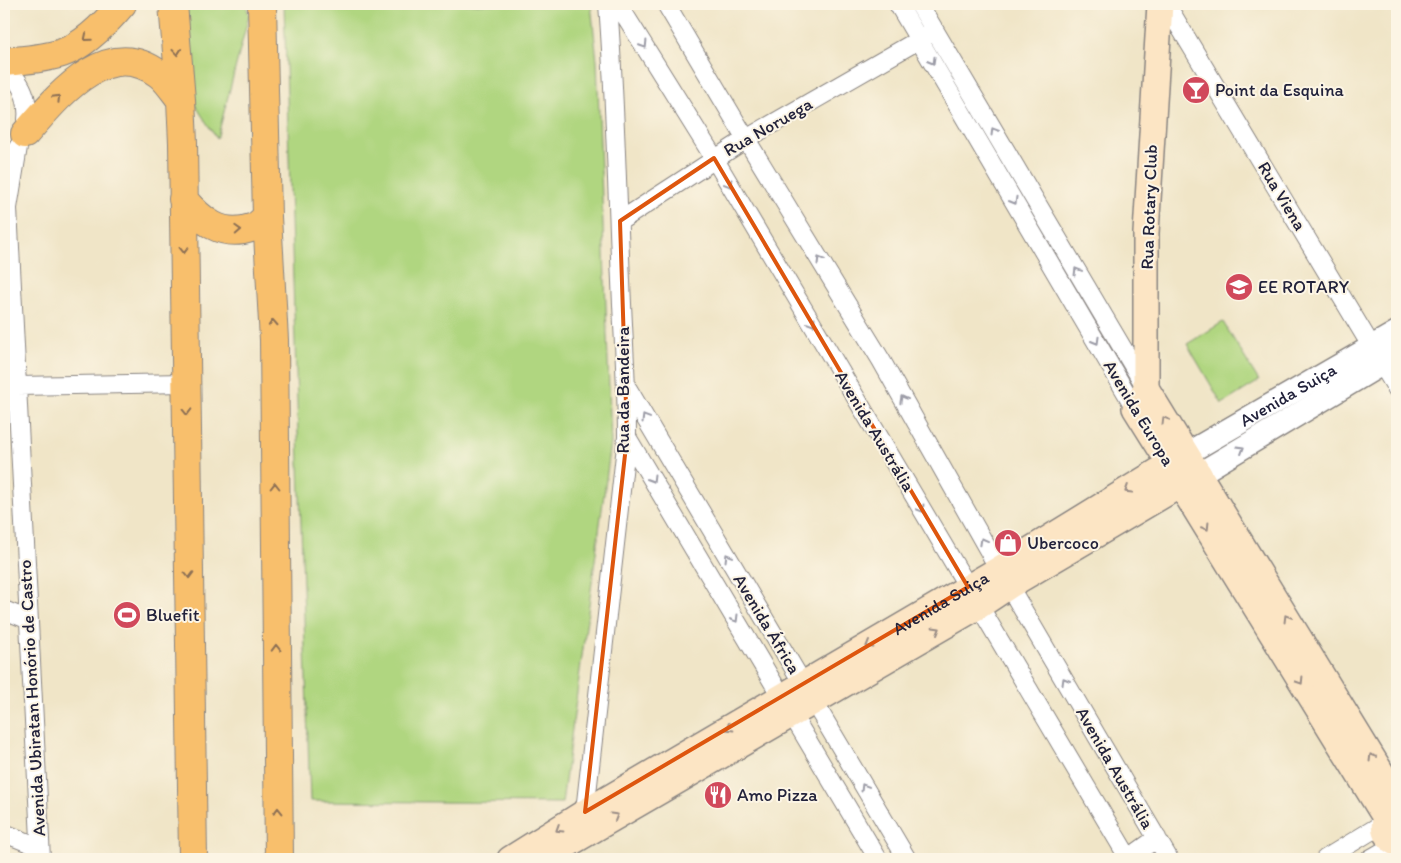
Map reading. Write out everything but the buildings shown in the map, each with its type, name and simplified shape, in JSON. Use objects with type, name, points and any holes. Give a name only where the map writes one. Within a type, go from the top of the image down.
[{"type":"main road","points":[[4,62],[49,57],[72,49],[99,27],[122,4]]},
{"type":"main road","points":[[173,4],[181,100],[193,859]]},
{"type":"main road","points":[[262,4],[267,217],[274,340],[279,859]]},
{"type":"main road","name":"Rua Rotary Club","points":[[1141,398],[1146,233],[1160,4]]},
{"type":"main road","points":[[21,141],[59,95],[80,77],[98,67],[119,62],[141,63],[160,74],[181,100]]},
{"type":"main road","points":[[183,199],[197,216],[217,228],[234,231],[252,228],[267,217]]},
{"type":"main road","name":"Avenida Europa","points":[[1141,398],[1393,823]]},
{"type":"main road","name":"Avenida Suiça","points":[[516,858],[584,824],[973,597],[1184,470]]},
{"type":"main road","name":"Avenida Suiça","points":[[543,859],[584,824]]},
{"type":"street","name":"Rua da Bandeira","points":[[584,824],[627,437],[627,388],[620,221],[608,4]]},
{"type":"street","name":"Avenida Austrália","points":[[618,4],[714,158],[1129,859]]},
{"type":"street","name":"Avenida Austrália","points":[[666,4],[881,360],[1004,577],[1169,859]]},
{"type":"street","name":"Avenida Europa","points":[[898,4],[927,35],[1141,398]]},
{"type":"street","name":"Avenida Europa","points":[[919,4],[927,35]]},
{"type":"street","name":"Rua Viena","points":[[1166,4],[1384,355],[1397,389]]},
{"type":"street","name":"Rua Noruega","points":[[620,221],[714,158],[927,35]]},
{"type":"street","name":"Avenida Ubiratan Honório de Castro","points":[[4,68],[10,72],[21,86],[27,101],[28,118],[6,206],[10,384],[29,620],[40,853]]},
{"type":"street","points":[[4,160],[21,141]]},
{"type":"street","name":"Avenida Suiça","points":[[1184,470],[1384,355],[1397,332]]},
{"type":"street","points":[[10,384],[186,383]]},
{"type":"street","name":"Avenida África","points":[[627,388],[907,859]]},
{"type":"street","name":"Avenida África","points":[[627,437],[878,859]]},
{"type":"street","points":[[4,610],[29,620]]},
{"type":"street","points":[[857,825],[878,810]]},
{"type":"street","points":[[1325,859],[1393,823]]},
{"type":"street","points":[[1370,859],[1393,823]]},
{"type":"street","points":[[4,833],[40,853]]},
{"type":"street","points":[[1129,859],[1157,838]]},
{"type":"highlighted area","points":[[714,158],[968,587],[585,812],[627,437],[620,221]]},
{"type":"green space","points":[[159,4],[246,4],[249,15],[217,139],[183,86]]},
{"type":"green space","points":[[284,4],[591,4],[597,61],[611,443],[562,803],[310,801]]},
{"type":"green space","name":"EE ROTARY","points":[[1223,322],[1259,381],[1222,404],[1187,344]]},
{"type":"place","name":"Point da Esquina","points":[[1196,90]]},
{"type":"place","name":"EE ROTARY","points":[[1239,287]]},
{"type":"place","name":"Ubercoco","points":[[1008,543]]},
{"type":"place","name":"Bluefit","points":[[127,615]]},
{"type":"place","name":"Amo Pizza","points":[[718,795]]}]
